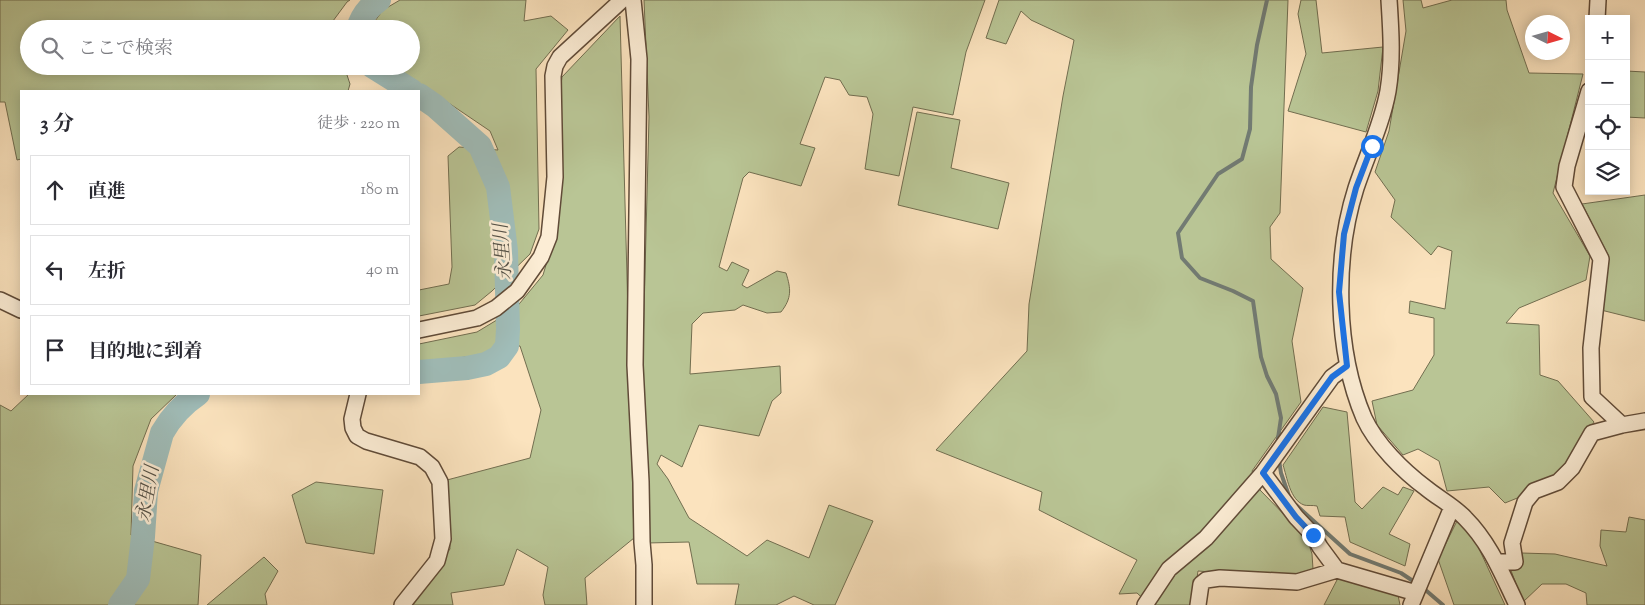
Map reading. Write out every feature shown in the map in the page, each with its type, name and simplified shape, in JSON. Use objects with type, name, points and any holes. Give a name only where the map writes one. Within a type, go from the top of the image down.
[{"type":"street","points":[[420,330],[477,318],[496,308],[517,291],[541,257],[549,237],[554,176],[553,76],[556,66],[560,57],[622,0]]},
{"type":"street","points":[[632,0],[639,59],[635,364],[641,482],[644,605]]},
{"type":"street","points":[[1389,0],[1392,56],[1388,92],[1372,146],[1356,188],[1344,234],[1339,292],[1347,366],[1364,418],[1374,436],[1400,466],[1464,516],[1481,535],[1497,562],[1516,605]]},
{"type":"street","points":[[1597,15],[1598,0]]},
{"type":"street","points":[[1585,105],[1567,166],[1564,187],[1601,259],[1590,348],[1592,397],[1622,424]]},
{"type":"street","points":[[0,301],[20,310]]},
{"type":"street","points":[[1145,605],[1169,569],[1206,538],[1263,473],[1332,377],[1347,366]]},
{"type":"street","points":[[357,396],[352,419],[353,428],[358,436],[366,441],[420,457],[432,467],[440,482],[443,539],[437,561],[402,605]]},
{"type":"street","points":[[1497,562],[1515,562],[1512,544],[1525,502],[1534,491],[1558,482],[1572,468],[1592,433],[1622,424],[1645,421]]},
{"type":"street","points":[[1263,473],[1296,517],[1313,535],[1336,570]]},
{"type":"street","points":[[1198,605],[1201,584],[1206,580],[1220,578],[1297,582],[1336,570],[1417,592],[1452,507]]},
{"type":"green space","points":[[0,0],[350,0],[334,20],[20,20],[20,75],[347,75],[350,84],[348,90],[20,90],[20,159],[17,160],[5,102],[0,102]]},
{"type":"green space","points":[[400,0],[526,0],[524,21],[551,16],[568,30],[536,69],[539,229],[530,254],[475,305],[420,316],[420,290],[449,284],[452,267],[448,156],[459,147],[498,150],[490,131],[407,75],[420,75],[420,20],[376,20],[383,10]]},
{"type":"green space","points":[[644,0],[985,0],[966,52],[953,115],[913,107],[899,176],[865,169],[873,114],[867,97],[849,95],[840,80],[825,77],[800,144],[815,148],[801,186],[749,172],[743,178],[719,267],[727,271],[732,262],[749,270],[742,285],[747,288],[777,271],[786,273],[790,289],[789,298],[781,312],[767,313],[743,305],[735,310],[703,313],[692,324],[690,374],[780,366],[781,393],[772,401],[759,436],[699,425],[682,467],[661,455],[657,464],[668,479],[689,518],[747,556],[767,540],[809,558],[829,505],[873,521],[835,605],[814,605],[794,596],[776,605],[735,605],[739,584],[697,584],[689,542],[647,543],[642,390],[649,117]]},
{"type":"green space","points":[[999,0],[1288,0],[1280,213],[1270,227],[1271,259],[1303,288],[1292,341],[1301,402],[1252,471],[1260,490],[1307,538],[1312,554],[1313,569],[1301,579],[1198,571],[1193,605],[1150,605],[1137,593],[1119,594],[1137,560],[1039,510],[1042,492],[936,450],[1027,351],[1029,304],[1074,40],[1031,20],[1021,11],[1006,44],[986,38]]},
{"type":"green space","points":[[1301,0],[1316,0],[1322,53],[1383,47],[1378,91],[1366,132],[1288,111],[1306,54],[1298,14]]},
{"type":"green space","points":[[1403,0],[1421,0],[1423,8],[1452,0],[1506,0],[1507,10],[1529,73],[1583,74],[1553,193],[1590,256],[1586,280],[1519,308],[1506,323],[1539,325],[1540,375],[1558,381],[1594,422],[1573,458],[1557,477],[1525,495],[1505,503],[1489,487],[1447,491],[1439,461],[1418,449],[1403,455],[1377,425],[1372,401],[1413,390],[1434,355],[1434,318],[1409,313],[1410,301],[1445,309],[1452,251],[1438,246],[1431,255],[1391,217],[1395,200],[1375,172],[1389,131],[1406,31]]},
{"type":"green space","points":[[620,16],[634,538],[585,578],[587,605],[545,605],[543,595],[548,567],[517,549],[504,585],[451,593],[453,605],[408,605],[450,549],[447,480],[530,458],[541,410],[520,346],[500,346],[489,354],[420,363],[420,344],[477,332],[515,309],[543,275],[557,228],[559,100],[562,77]]},
{"type":"green space","points":[[1630,71],[1645,72],[1645,118],[1630,117]]},
{"type":"green space","points":[[917,112],[960,120],[951,168],[1009,183],[998,229],[898,205]]},
{"type":"green space","points":[[1645,195],[1645,321],[1601,310],[1608,255],[1582,204]]},
{"type":"green space","points":[[28,395],[176,395],[151,419],[133,466],[131,535],[201,555],[198,605],[0,605],[0,405],[11,411]]},
{"type":"green space","points":[[1323,407],[1347,412],[1355,502],[1362,509],[1383,487],[1398,495],[1403,487],[1414,491],[1389,534],[1410,544],[1405,566],[1350,542],[1345,517],[1320,516],[1317,506],[1304,505],[1292,493],[1283,465]]},
{"type":"green space","points":[[316,482],[383,490],[374,554],[306,543],[292,495]]},
{"type":"green space","points":[[1629,517],[1645,520],[1645,605],[1587,605],[1586,593],[1566,584],[1542,584],[1523,602],[1510,568],[1521,553],[1555,554],[1607,566],[1600,546],[1601,530],[1626,532]]},
{"type":"green space","points":[[1458,519],[1476,542],[1505,605],[1454,605],[1438,559]]},
{"type":"green space","points":[[264,557],[278,571],[265,594],[267,605],[207,605]]},
{"type":"green space","points":[[1338,578],[1398,595],[1400,605],[1324,605]]},
{"type":"waterway","name":"永里川","points":[[361,20],[379,0]]},
{"type":"waterway","points":[[1267,0],[1257,45],[1251,87],[1250,129],[1242,159],[1218,174],[1178,233],[1182,258],[1200,278],[1253,301],[1261,357],[1267,376],[1276,394],[1281,418],[1277,445]]},
{"type":"waterway","name":"永里川","points":[[386,75],[410,90]]},
{"type":"waterway","name":"永里川","points":[[420,96],[435,106],[480,146],[498,187],[506,251],[508,329],[507,346],[499,357],[486,364],[467,368],[420,372]]},
{"type":"waterway","name":"永里川","points":[[120,605],[138,579],[146,491],[162,433],[178,411],[197,395]]},
{"type":"waterway","points":[[1279,460],[1281,473],[1290,499]]},
{"type":"waterway","points":[[1296,505],[1350,554],[1401,573],[1416,583]]},
{"type":"waterway","points":[[1422,587],[1443,605]]},
{"type":"route","points":[[1313,535],[1296,517],[1263,473],[1332,377],[1347,366],[1339,292],[1344,234],[1356,188],[1372,146]]}]
